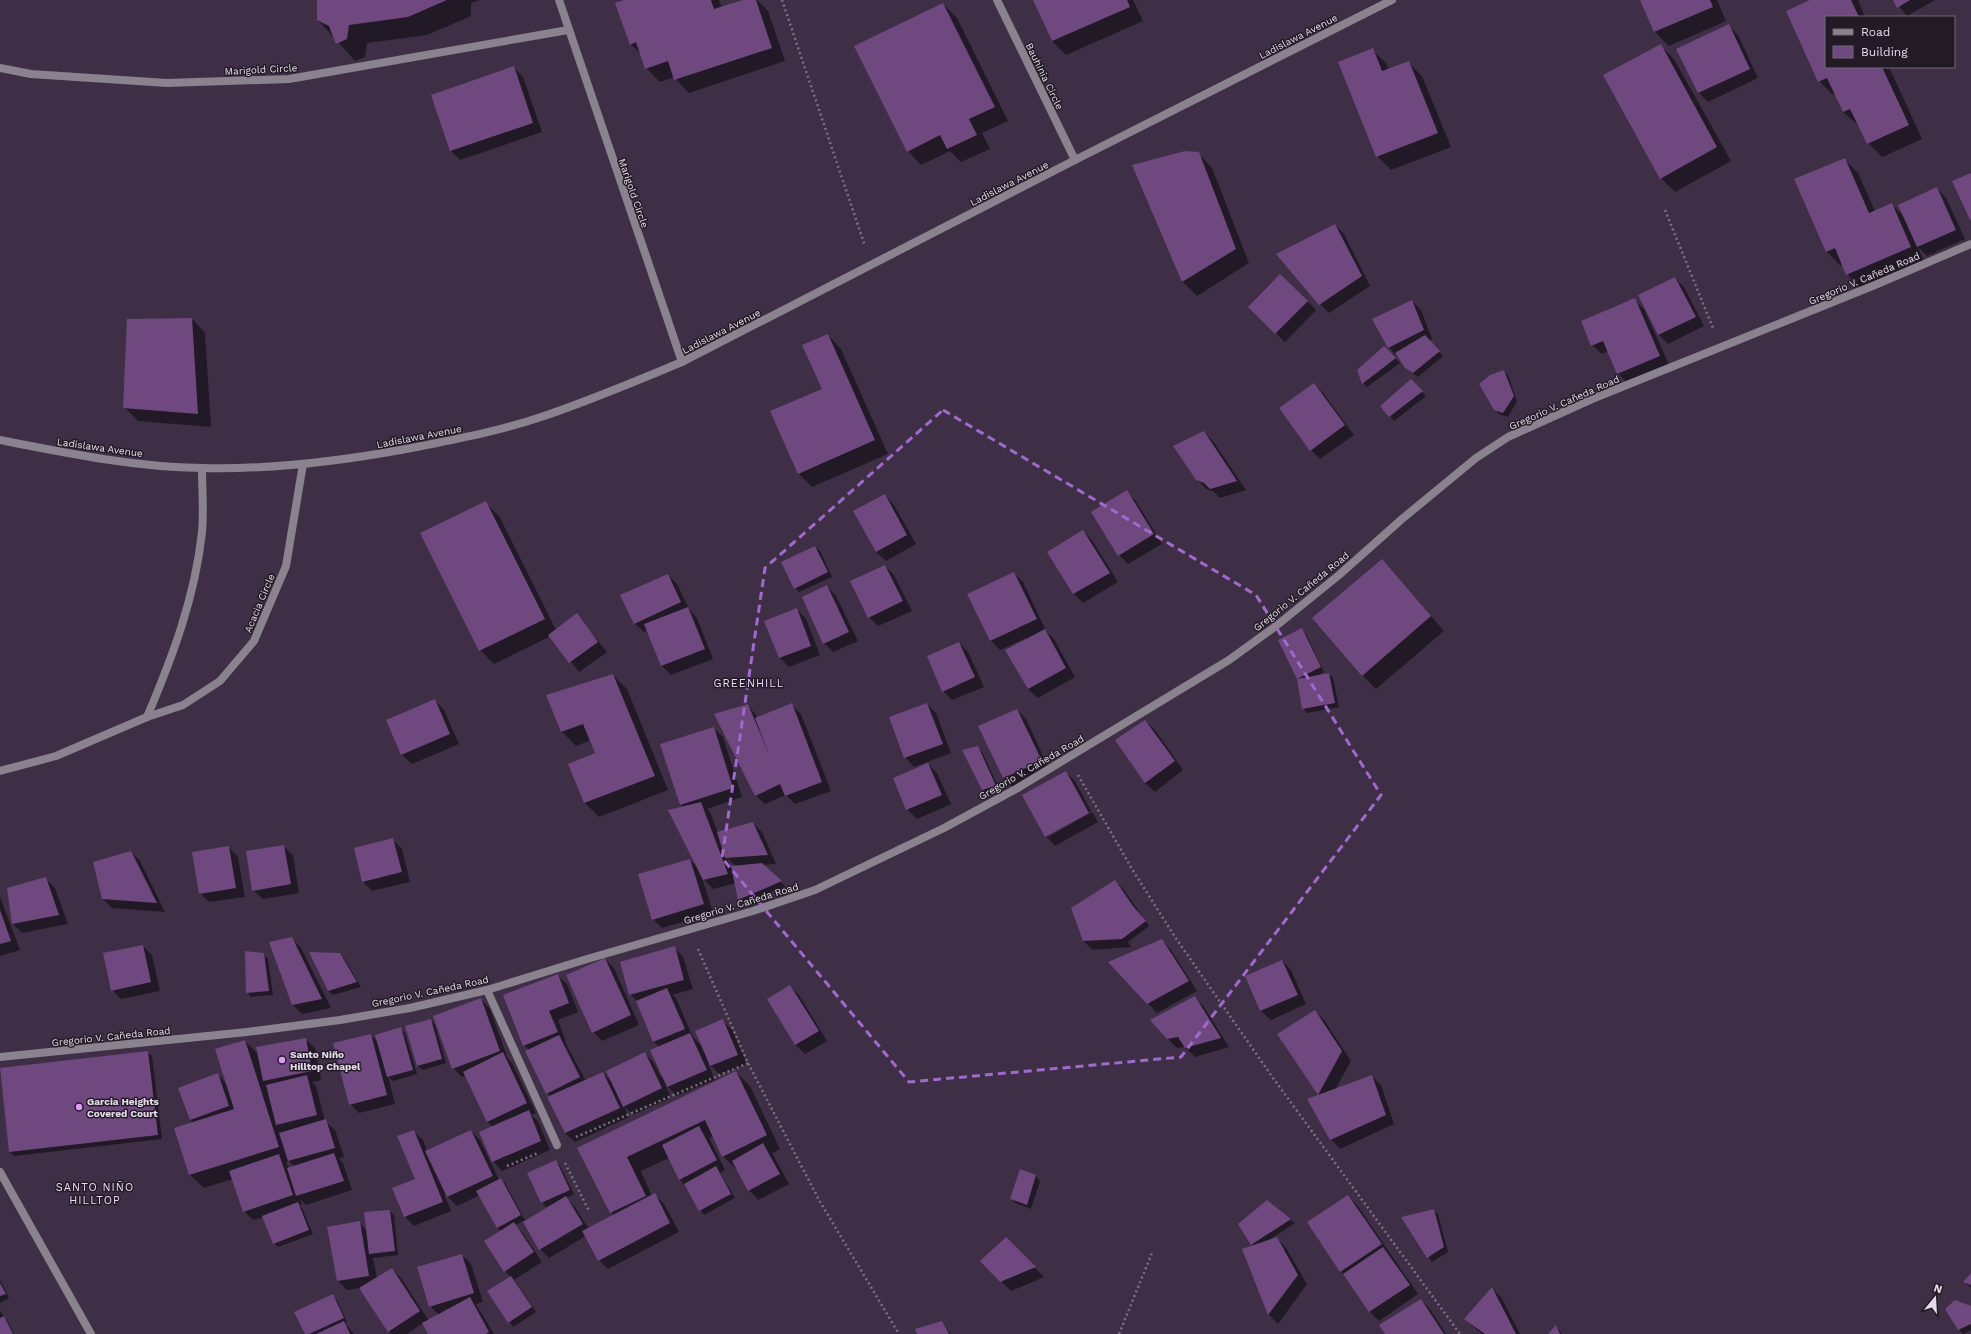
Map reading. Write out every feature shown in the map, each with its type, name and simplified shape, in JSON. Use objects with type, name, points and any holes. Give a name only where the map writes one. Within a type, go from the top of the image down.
[{"type":"street","name":"Marigold Circle","points":[[559,0],[682,362]]},
{"type":"street","name":"Bauhinia Circle","points":[[997,0],[1075,160]]},
{"type":"street","name":"Ladislawa Avenue","points":[[0,440],[76,455],[142,464],[202,468],[304,464],[378,454],[473,436],[540,417],[614,390],[682,362],[1075,160],[1392,0]]},
{"type":"street","name":"Marigold Circle","points":[[0,68],[31,74],[167,83],[289,79],[568,30]]},
{"type":"street","name":"Gregorio V. Cañeda Road","points":[[0,1057],[161,1041],[340,1020],[410,1008],[487,990],[753,911],[815,890],[944,828],[1068,759],[1229,660],[1276,626],[1339,575],[1449,480],[1508,437],[1542,421],[1971,244]]},
{"type":"street","name":"Acacia Circle","points":[[0,771],[56,756],[147,717],[183,705],[220,681],[254,641],[286,566],[304,464]]},
{"type":"street","points":[[147,717],[171,660],[191,595],[202,532],[202,468]]},
{"type":"street","points":[[487,990],[557,1145]]},
{"type":"street","points":[[0,1172],[91,1334]]},
{"type":"path","points":[[782,0],[871,265]]},
{"type":"path","points":[[1665,210],[1721,347]]},
{"type":"path","points":[[1068,759],[1132,869],[1176,937],[1291,1103],[1460,1334]]},
{"type":"path","points":[[689,930],[748,1063],[819,1200],[899,1334]]},
{"type":"path","points":[[508,1166],[748,1063]]},
{"type":"path","points":[[557,1145],[589,1211]]},
{"type":"path","points":[[1118,1334],[1152,1252]]},
{"type":"highlighted area","points":[[943,410],[1256,595],[1381,795],[1181,1057],[909,1082],[722,858],[765,568]]},
{"type":"building","points":[[317,0],[447,0],[408,17],[349,25],[347,39],[336,44],[329,26],[317,20]]},
{"type":"building","points":[[624,0],[711,0],[714,9],[743,0],[756,0],[772,48],[674,80],[668,61],[645,69],[636,42],[630,45],[615,3]]},
{"type":"building","points":[[1033,0],[1127,0],[1130,7],[1052,41]]},
{"type":"building","points":[[1640,0],[1710,0],[1713,7],[1654,32]]},
{"type":"building","points":[[1810,0],[1851,0],[1859,16],[1825,16],[1825,68],[1882,68],[1909,125],[1867,144],[1850,109],[1843,112],[1827,78],[1818,82],[1786,11]]},
{"type":"building","points":[[1893,0],[1910,0],[1897,8]]},
{"type":"building","points":[[943,3],[995,107],[969,119],[977,135],[947,149],[940,135],[907,152],[854,46]]},
{"type":"building","points":[[1729,24],[1750,69],[1698,93],[1676,49]]},
{"type":"building","points":[[1661,44],[1717,147],[1660,179],[1603,75]]},
{"type":"building","points":[[1373,48],[1382,71],[1409,61],[1438,133],[1376,157],[1338,62]]},
{"type":"building","points":[[514,66],[533,123],[450,151],[431,95]]},
{"type":"building","points":[[1185,151],[1199,152],[1236,249],[1182,282],[1132,165]]},
{"type":"building","points":[[1845,158],[1869,213],[1892,203],[1911,247],[1846,275],[1835,248],[1826,252],[1794,179]]},
{"type":"building","points":[[1971,173],[1971,219],[1970,220],[1952,181]]},
{"type":"building","points":[[1937,187],[1956,230],[1917,247],[1898,205]]},
{"type":"building","points":[[1335,224],[1362,276],[1319,305],[1276,254]]},
{"type":"building","points":[[1280,274],[1308,301],[1275,334],[1248,307]]},
{"type":"building","points":[[1675,277],[1696,317],[1658,335],[1638,295]]},
{"type":"building","points":[[1635,298],[1660,356],[1617,374],[1603,341],[1591,346],[1581,321]]},
{"type":"building","points":[[1412,300],[1424,330],[1388,348],[1372,319]]},
{"type":"building","points":[[192,318],[198,414],[123,408],[127,319]]},
{"type":"building","points":[[828,334],[875,440],[798,474],[770,411],[822,389],[802,345]]},
{"type":"building","points":[[1425,335],[1440,351],[1413,373],[1405,368],[1395,353]]},
{"type":"building","points":[[1384,346],[1396,358],[1362,384],[1357,370]]},
{"type":"building","points":[[1504,370],[1514,396],[1503,413],[1494,410],[1479,384],[1490,375]]},
{"type":"building","points":[[1411,379],[1423,391],[1389,417],[1380,406]]},
{"type":"building","points":[[1314,383],[1345,425],[1310,451],[1279,408]]},
{"type":"building","points":[[1204,431],[1237,481],[1210,489],[1204,483],[1196,480],[1173,446]]},
{"type":"building","points":[[1127,490],[1154,534],[1118,556],[1091,512]]},
{"type":"building","points":[[885,494],[907,535],[876,552],[853,511]]},
{"type":"building","points":[[486,501],[545,619],[479,651],[420,533]]},
{"type":"building","points":[[1083,530],[1110,573],[1073,594],[1047,552]]},
{"type":"building","points":[[815,546],[828,572],[794,589],[781,562]]},
{"type":"building","points":[[1382,559],[1431,616],[1362,676],[1312,618]]},
{"type":"building","points":[[885,565],[903,601],[868,618],[850,581]]},
{"type":"building","points":[[1014,572],[1037,619],[990,641],[967,594]]},
{"type":"building","points":[[668,574],[681,602],[634,624],[620,595]]},
{"type":"building","points":[[827,585],[849,632],[823,644],[802,597]]},
{"type":"building","points":[[688,607],[705,649],[661,666],[644,624]]},
{"type":"building","points":[[797,608],[811,646],[779,658],[764,621]]},
{"type":"building","points":[[577,613],[598,642],[569,663],[548,635]]},
{"type":"building","points":[[1302,628],[1321,667],[1297,679],[1278,640]]},
{"type":"building","points":[[1045,629],[1066,668],[1028,689],[1005,650]]},
{"type":"building","points":[[959,642],[975,677],[942,692],[927,656]]},
{"type":"building","points":[[1329,673],[1335,703],[1302,709],[1297,679]]},
{"type":"building","points":[[613,674],[655,776],[584,803],[568,764],[595,753],[583,724],[561,732],[546,695]]},
{"type":"building","points":[[435,699],[450,734],[401,755],[386,720]]},
{"type":"building","points":[[792,703],[822,782],[785,796],[780,784],[755,796],[714,714],[748,704],[770,757],[755,718]]},
{"type":"building","points":[[927,703],[943,744],[904,758],[889,717]]},
{"type":"building","points":[[1017,709],[1042,761],[1003,778],[978,726]]},
{"type":"building","points":[[1145,720],[1175,761],[1145,783],[1115,740]]},
{"type":"building","points":[[714,727],[733,788],[680,805],[660,744]]},
{"type":"building","points":[[978,746],[996,786],[982,790],[962,750]]},
{"type":"building","points":[[928,763],[942,795],[906,810],[893,778]]},
{"type":"building","points":[[1066,771],[1089,813],[1045,837],[1022,795]]},
{"type":"building","points":[[701,802],[728,874],[703,880],[668,810]]},
{"type":"building","points":[[753,822],[768,855],[725,858],[717,832]]},
{"type":"building","points":[[393,838],[402,872],[362,882],[354,848]]},
{"type":"building","points":[[284,845],[291,884],[252,891],[246,851]]},
{"type":"building","points":[[229,846],[236,888],[199,894],[192,852]]},
{"type":"building","points":[[131,851],[157,903],[102,899],[93,862]]},
{"type":"building","points":[[690,859],[704,904],[652,920],[638,874]]},
{"type":"building","points":[[762,863],[782,881],[738,900],[731,866]]},
{"type":"building","points":[[46,877],[59,915],[12,924],[7,888]]},
{"type":"building","points":[[1115,880],[1133,906],[1146,921],[1122,939],[1083,941],[1071,908]]},
{"type":"building","points":[[0,910],[11,941],[0,944]]},
{"type":"building","points":[[292,937],[322,999],[292,1005],[269,942]]},
{"type":"building","points":[[1162,939],[1189,981],[1147,1004],[1108,962]]},
{"type":"building","points":[[143,945],[151,982],[111,991],[103,953]]},
{"type":"building","points":[[675,946],[684,980],[629,995],[620,962]]},
{"type":"building","points":[[245,951],[264,953],[269,991],[246,993]]},
{"type":"building","points":[[309,952],[340,953],[357,982],[328,991]]},
{"type":"building","points":[[605,958],[631,1015],[592,1033],[566,975]]},
{"type":"building","points":[[1282,960],[1298,995],[1260,1011],[1245,976]]},
{"type":"building","points":[[558,974],[569,1003],[549,1011],[558,1032],[523,1046],[503,995]]},
{"type":"building","points":[[790,985],[819,1031],[795,1045],[767,999]]},
{"type":"building","points":[[667,988],[685,1029],[653,1042],[636,1001]]},
{"type":"building","points":[[1195,996],[1221,1038],[1185,1048],[1178,1037],[1167,1039],[1150,1020]]},
{"type":"building","points":[[481,998],[500,1051],[452,1069],[433,1016]]},
{"type":"building","points":[[1315,1010],[1342,1051],[1318,1095],[1277,1034]]},
{"type":"building","points":[[431,1019],[442,1059],[417,1066],[405,1026]]},
{"type":"building","points":[[723,1019],[738,1055],[710,1066],[695,1031]]},
{"type":"building","points":[[401,1027],[413,1070],[387,1077],[375,1035]]},
{"type":"building","points":[[690,1033],[707,1070],[667,1087],[650,1050]]},
{"type":"building","points":[[371,1034],[387,1095],[349,1105],[333,1043]]},
{"type":"building","points":[[559,1035],[580,1077],[546,1094],[525,1051]]},
{"type":"building","points":[[306,1038],[312,1071],[263,1081],[256,1047]]},
{"type":"building","points":[[245,1040],[279,1147],[189,1175],[174,1128],[234,1109],[215,1049]]},
{"type":"building","name":"Garcia Heights Covered Court","points":[[148,1051],[158,1135],[9,1152],[0,1068]]},
{"type":"building","points":[[503,1052],[527,1103],[487,1122],[463,1072]]},
{"type":"building","points":[[645,1052],[662,1088],[623,1107],[606,1071]]},
{"type":"building","points":[[736,1071],[767,1135],[722,1157],[705,1120],[627,1157],[646,1196],[610,1213],[577,1148]]},
{"type":"building","points":[[603,1072],[620,1108],[565,1133],[547,1097]]},
{"type":"building","points":[[218,1073],[229,1106],[190,1120],[178,1088]]},
{"type":"building","points":[[307,1075],[317,1115],[276,1125],[266,1085]]},
{"type":"building","points":[[1372,1075],[1386,1115],[1330,1140],[1307,1099]]},
{"type":"building","points":[[529,1110],[541,1141],[492,1162],[479,1132]]},
{"type":"building","points":[[326,1119],[335,1148],[288,1161],[279,1133]]},
{"type":"building","points":[[699,1126],[717,1160],[679,1180],[662,1145]]},
{"type":"building","points":[[414,1130],[443,1202],[404,1217],[392,1188],[415,1179],[397,1136]]},
{"type":"building","points":[[471,1130],[493,1176],[447,1197],[425,1151]]},
{"type":"building","points":[[763,1143],[780,1174],[748,1191],[732,1161]]},
{"type":"building","points":[[334,1153],[344,1181],[296,1196],[287,1168]]},
{"type":"building","points":[[279,1154],[293,1195],[243,1212],[229,1171]]},
{"type":"building","points":[[556,1160],[570,1190],[541,1203],[527,1173]]},
{"type":"building","points":[[716,1166],[731,1194],[699,1211],[684,1184]]},
{"type":"building","points":[[1020,1169],[1036,1175],[1027,1205],[1010,1199]]},
{"type":"building","points":[[501,1178],[521,1215],[497,1228],[476,1191]]},
{"type":"building","points":[[655,1193],[670,1223],[598,1261],[582,1231]]},
{"type":"building","points":[[1348,1195],[1382,1244],[1340,1272],[1307,1222]]},
{"type":"building","points":[[566,1196],[583,1224],[539,1250],[523,1222]]},
{"type":"building","points":[[1267,1200],[1291,1219],[1251,1245],[1238,1224]]},
{"type":"building","points":[[298,1202],[309,1230],[273,1244],[262,1216]]},
{"type":"building","points":[[1434,1209],[1444,1247],[1427,1258],[1401,1217]]},
{"type":"building","points":[[390,1210],[395,1251],[369,1254],[364,1212]]},
{"type":"building","points":[[360,1221],[369,1276],[337,1281],[327,1227]]},
{"type":"building","points":[[514,1222],[534,1252],[504,1272],[484,1241]]},
{"type":"building","points":[[1006,1237],[1036,1267],[1000,1282],[980,1261]]},
{"type":"building","points":[[1277,1237],[1298,1275],[1268,1315],[1242,1249]]},
{"type":"building","points":[[1383,1247],[1410,1285],[1369,1312],[1343,1274]]},
{"type":"building","points":[[462,1254],[474,1293],[429,1307],[417,1267]]},
{"type":"building","points":[[392,1268],[420,1311],[388,1332],[359,1288]]},
{"type":"building","points":[[1971,1273],[1971,1285],[1963,1282]]},
{"type":"building","points":[[511,1276],[532,1307],[508,1323],[487,1291]]},
{"type":"building","points":[[0,1283],[6,1294],[0,1296]]},
{"type":"building","points":[[1492,1287],[1516,1334],[1485,1334],[1464,1319]]},
{"type":"building","points":[[333,1294],[344,1318],[309,1334],[305,1334],[294,1312]]},
{"type":"building","points":[[470,1297],[489,1332],[486,1334],[428,1334],[422,1323]]},
{"type":"building","points":[[1421,1299],[1444,1334],[1385,1334],[1379,1325]]},
{"type":"building","points":[[1955,1300],[1971,1306],[1971,1324],[1958,1330],[1945,1309]]},
{"type":"building","points":[[4,1316],[13,1334],[0,1334],[0,1318]]},
{"type":"building","points":[[344,1321],[350,1334],[316,1334]]},
{"type":"building","points":[[942,1321],[949,1334],[917,1334],[915,1329]]},
{"type":"building","points":[[1556,1325],[1560,1334],[1548,1334]]},
{"type":"place","name":"Santo Niño Hilltop Chapel","points":[[282,1060]]},
{"type":"place","name":"Garcia Heights Covered Court","points":[[79,1107]]},
{"type":"district","name":"GREENHILL","points":[[749,683]]},
{"type":"district","name":"SANTO NIÑO HILLTOP","points":[[95,1193]]}]
